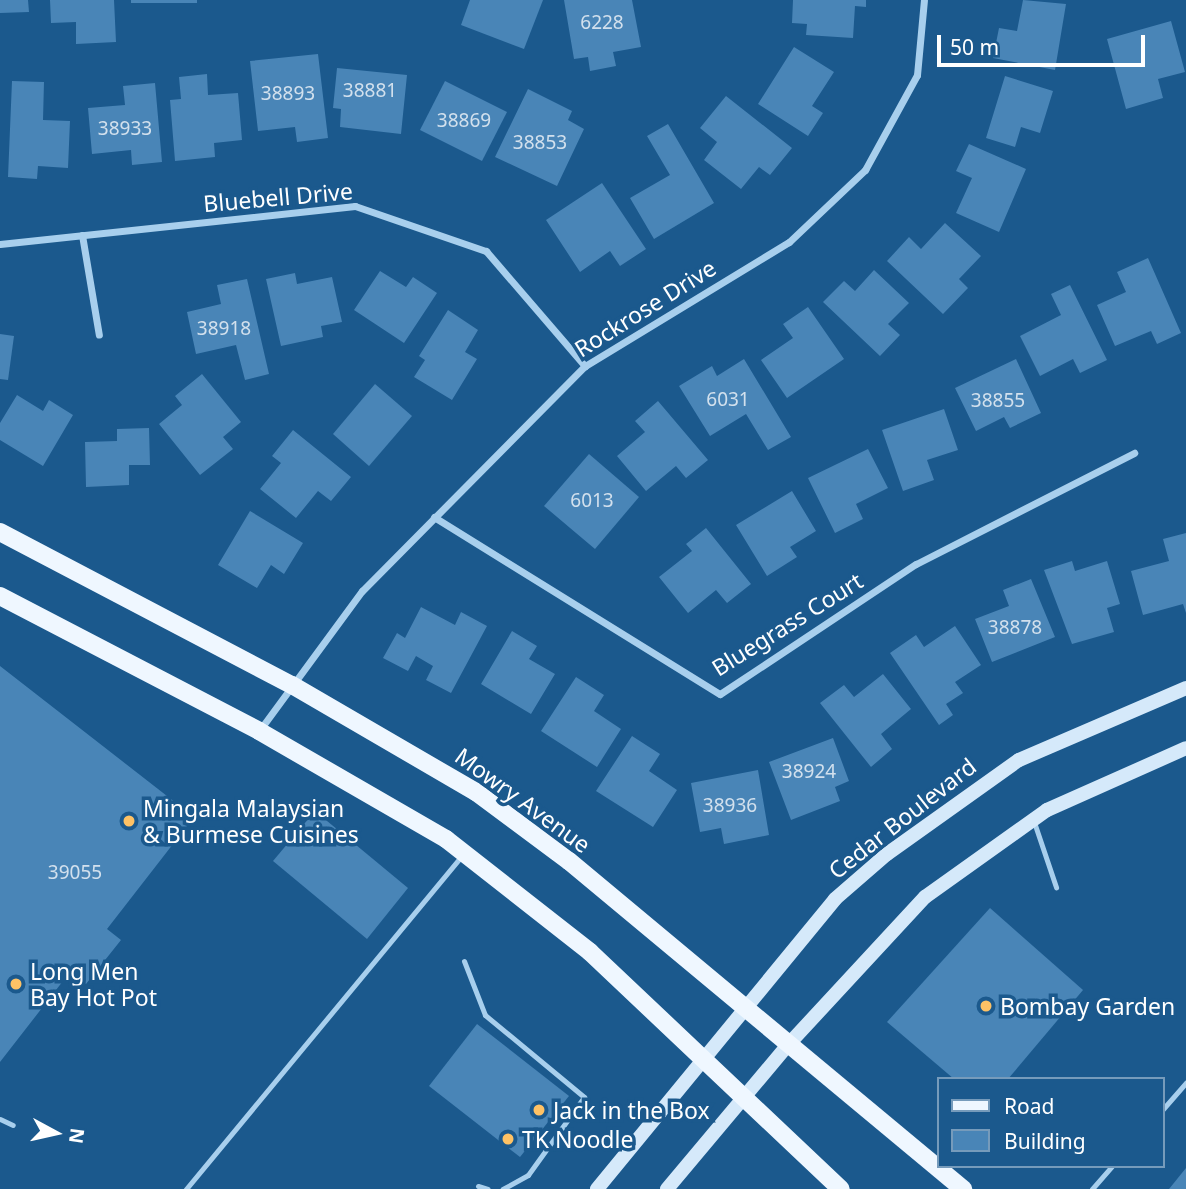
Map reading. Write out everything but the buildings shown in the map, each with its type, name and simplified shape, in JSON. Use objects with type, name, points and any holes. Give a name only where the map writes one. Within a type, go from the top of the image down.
[{"type":"main road","name":"Mowry Avenue","points":[[0,532],[292,685],[429,763],[523,825],[937,1168]]},
{"type":"main road","points":[[0,596],[260,731],[464,852],[590,952],[707,1058],[841,1189]]},
{"type":"main road","name":"Cedar Boulevard","points":[[597,1189],[746,1012],[835,899],[932,818],[1019,760],[1186,688]]},
{"type":"main road","points":[[667,1189],[787,1046],[919,902],[1033,819],[1186,748]]},
{"type":"main road","name":"Mowry Avenue","points":[[937,1168],[963,1189]]},
{"type":"street","name":"Rockrose Drive","points":[[260,731],[362,591],[584,366],[789,242],[865,170],[917,75],[924,0]]},
{"type":"street","name":"Bluebell Drive","points":[[0,244],[355,206],[486,251],[584,366]]},
{"type":"street","points":[[82,235],[99,335]]},
{"type":"street","name":"Bluegrass Court","points":[[434,517],[720,694],[916,564],[1134,453]]},
{"type":"lane","points":[[1033,819],[1056,887]]},
{"type":"lane","points":[[186,1189],[464,852]]},
{"type":"lane","points":[[464,961],[485,1015],[584,1097],[528,1174],[503,1189]]},
{"type":"lane","points":[[1165,1107],[1186,1083]]},
{"type":"lane","points":[[0,1119],[13,1125]]},
{"type":"lane","points":[[1092,1189],[1110,1168]]},
{"type":"lane","points":[[478,1186],[488,1189]]},
{"type":"place","name":"Mingala Malaysian & Burmese Cuisines","points":[[129,821]]},
{"type":"place","name":"Long Men Bay Hot Pot","points":[[16,984]]},
{"type":"place","name":"Bombay Garden","points":[[986,1006]]},
{"type":"place","name":"Jack in the Box","points":[[539,1110]]},
{"type":"place","name":"TK Noodle","points":[[508,1139]]}]
